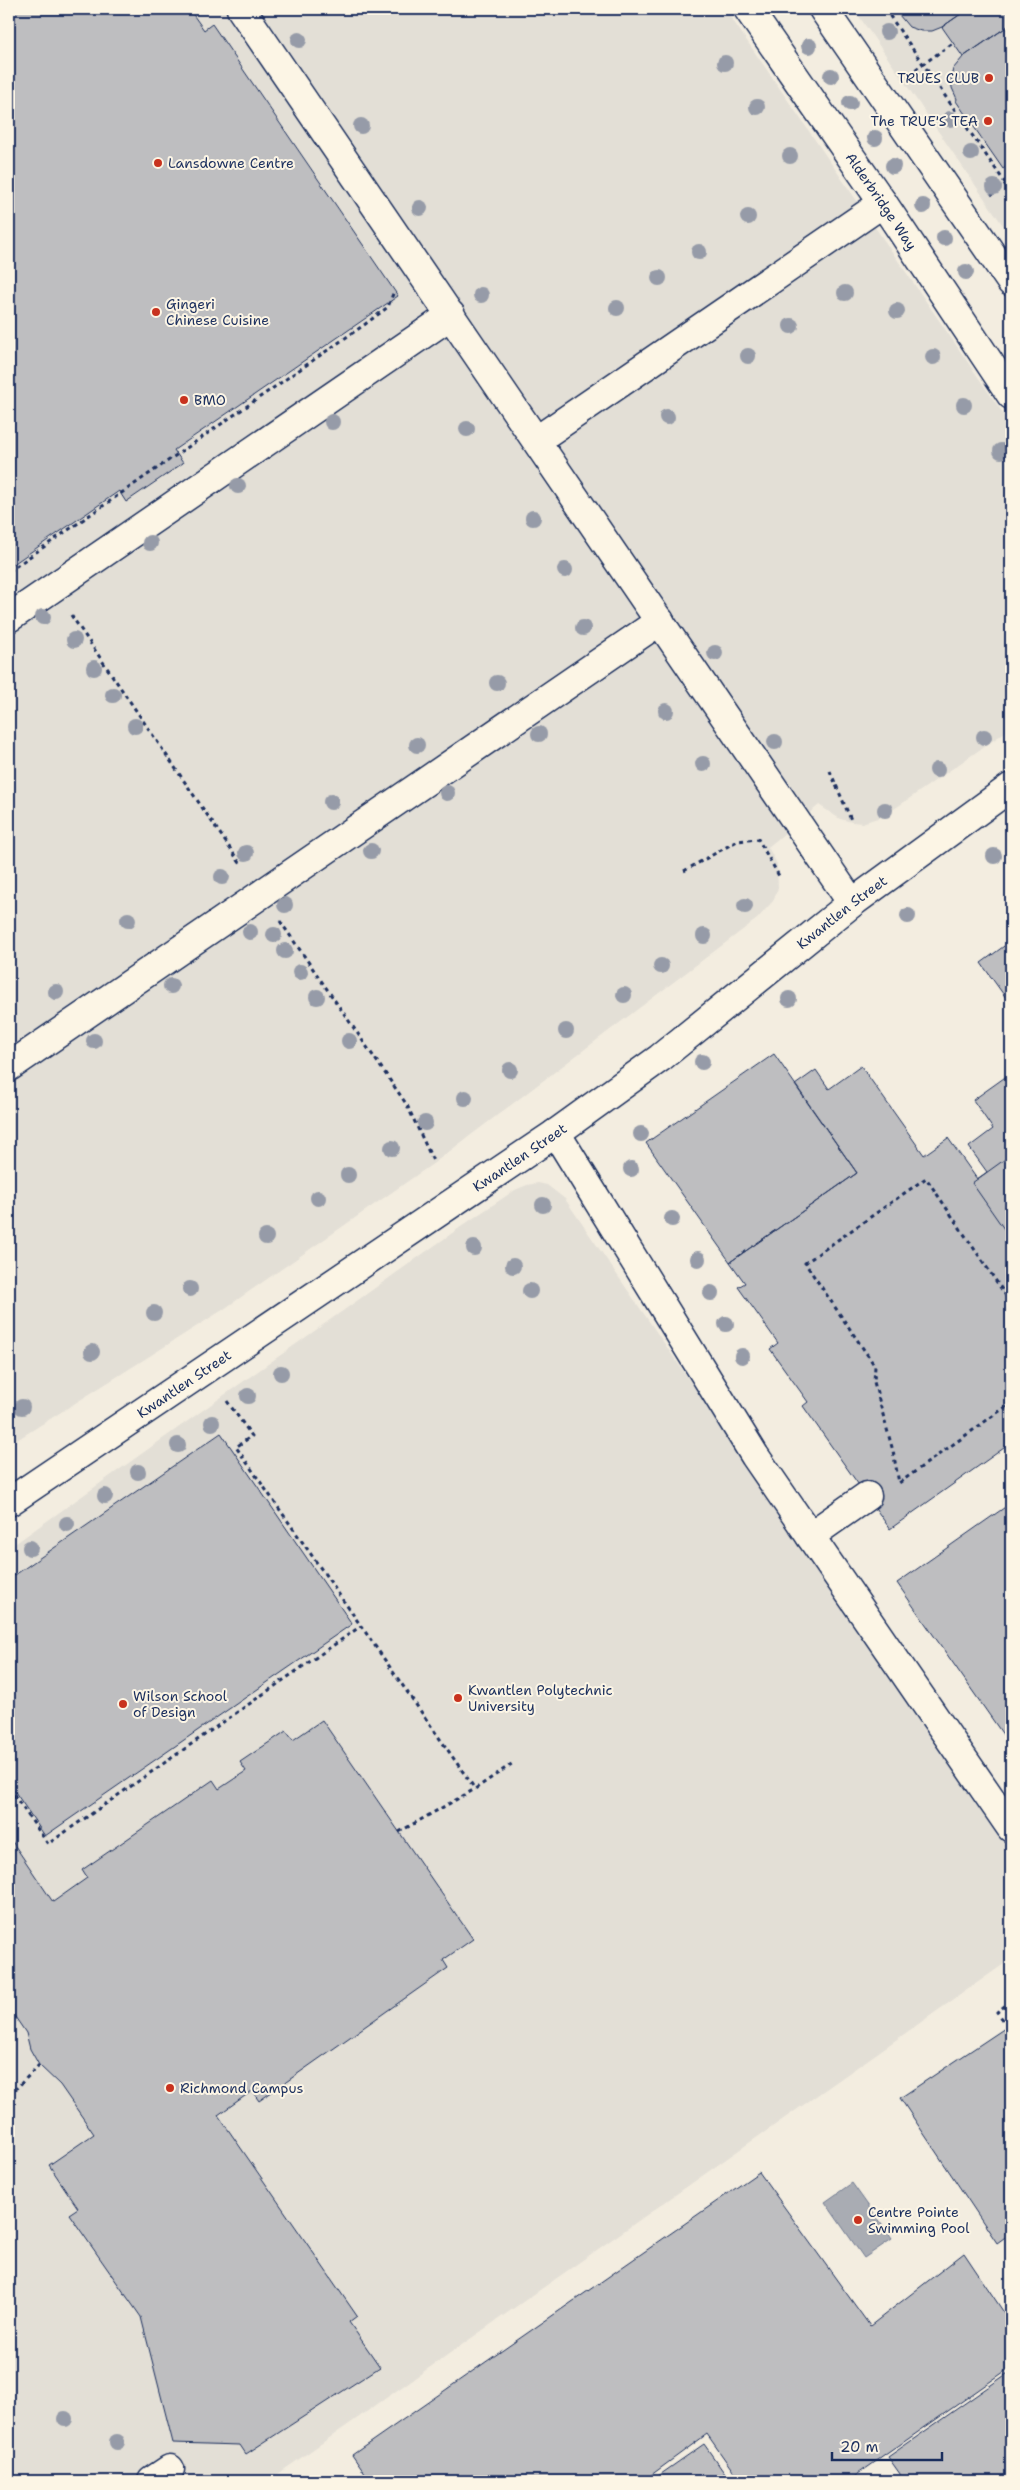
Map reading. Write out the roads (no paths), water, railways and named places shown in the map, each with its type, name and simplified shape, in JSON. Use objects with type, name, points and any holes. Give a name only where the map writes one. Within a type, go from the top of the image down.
[{"type":"street","points":[[242,9],[852,903]]},
{"type":"street","name":"Alderbridge Way","points":[[748,9],[883,203],[1011,395]]},
{"type":"street","points":[[823,9],[1011,282]]},
{"type":"street","points":[[536,440],[883,203]]},
{"type":"street","points":[[9,618],[451,315]]},
{"type":"street","points":[[9,1066],[660,621]]},
{"type":"street","name":"Kwantlen Street","points":[[9,1502],[556,1133],[660,1058],[852,903],[1011,787]]},
{"type":"street","points":[[556,1133],[755,1456],[1011,1828]]},
{"type":"street","points":[[810,1536],[867,1496]]},
{"type":"place","name":"TRUES CLUB","points":[[989,78]]},
{"type":"place","name":"The TRUE'S TEA","points":[[988,121]]},
{"type":"place","name":"Lansdowne Centre","points":[[158,163]]},
{"type":"place","name":"Gingeri Chinese Cuisine","points":[[156,312]]},
{"type":"place","name":"BMO","points":[[184,400]]},
{"type":"place","name":"Kwantlen Polytechnic University","points":[[458,1698]]},
{"type":"place","name":"Wilson School of Design","points":[[123,1704]]},
{"type":"place","name":"Richmond Campus","points":[[170,2088]]},
{"type":"place","name":"Centre Pointe Swimming Pool","points":[[858,2220]]}]
